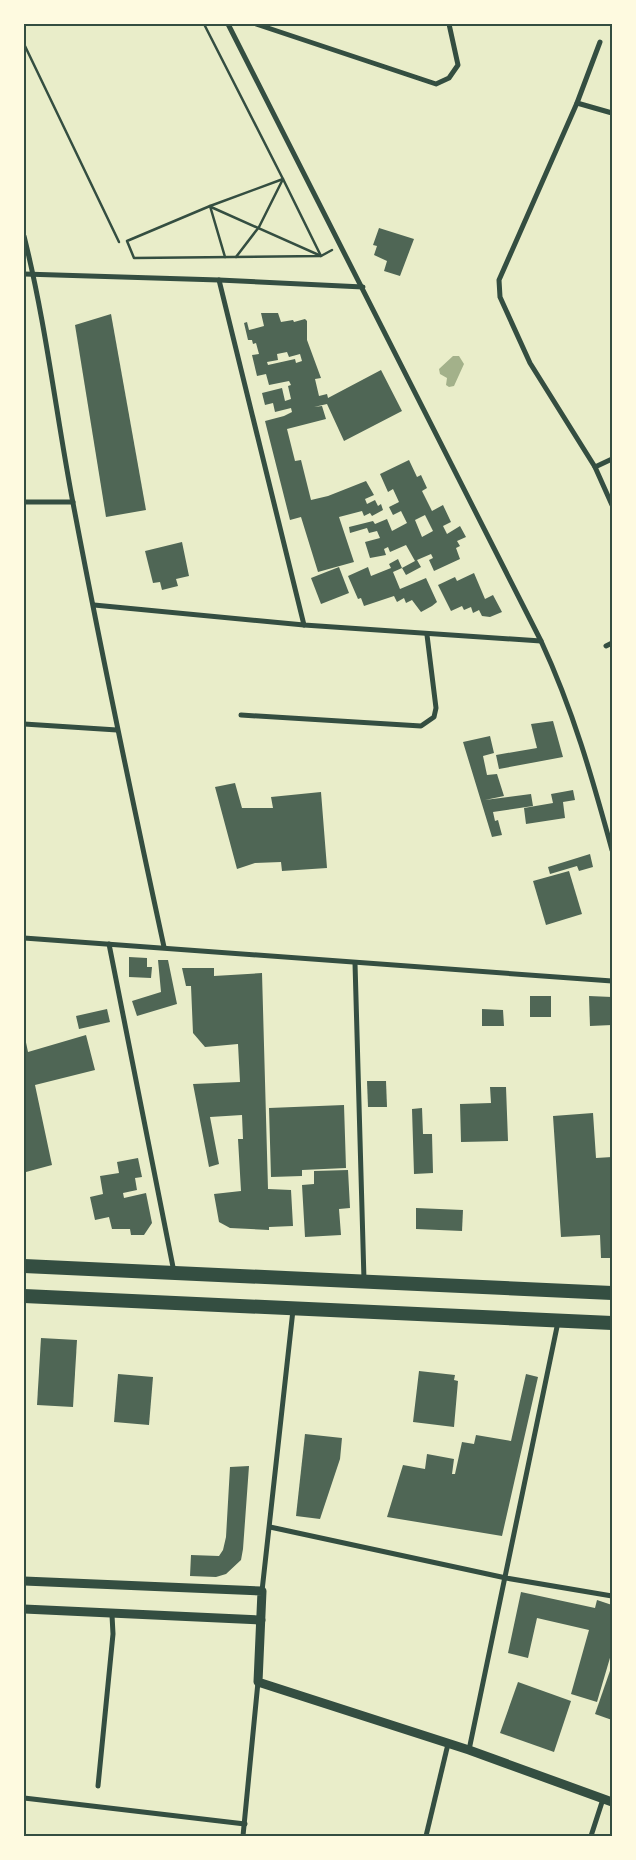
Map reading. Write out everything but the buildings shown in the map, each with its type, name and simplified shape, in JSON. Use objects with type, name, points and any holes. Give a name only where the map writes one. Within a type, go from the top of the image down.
[{"type":"highway","points":[[24,1266],[612,1294]]},
{"type":"highway","points":[[24,1296],[612,1323]]},
{"type":"street","points":[[228,24],[541,641],[564,692],[582,744],[612,850]]},
{"type":"street","points":[[256,24],[436,84],[449,78],[458,65],[450,24]]},
{"type":"street","points":[[600,42],[577,104],[499,280],[500,297],[530,362],[595,467],[612,505]]},
{"type":"street","points":[[577,104],[612,113]]},
{"type":"street","points":[[24,236],[34,275],[73,502],[117,730],[164,947]]},
{"type":"street","points":[[24,274],[363,287]]},
{"type":"street","points":[[219,280],[304,625]]},
{"type":"street","points":[[595,467],[612,459]]},
{"type":"street","points":[[24,502],[73,502]]},
{"type":"street","points":[[94,605],[427,635],[541,641]]},
{"type":"street","points":[[241,715],[409,727],[421,726],[434,716],[436,708],[427,635]]},
{"type":"street","points":[[606,646],[612,643]]},
{"type":"street","points":[[24,724],[117,730]]},
{"type":"street","points":[[24,938],[612,981]]},
{"type":"street","points":[[109,944],[175,1273]]},
{"type":"street","points":[[355,963],[364,1282]]},
{"type":"street","points":[[243,1836],[258,1682],[262,1591],[293,1309]]},
{"type":"street","points":[[469,1750],[558,1321]]},
{"type":"street","points":[[270,1527],[506,1578],[612,1596]]},
{"type":"street","points":[[24,1581],[262,1591]]},
{"type":"street","points":[[24,1609],[112,1615],[261,1620]]},
{"type":"street","points":[[98,1786],[113,1634],[112,1615]]},
{"type":"street","points":[[258,1682],[469,1750],[612,1802]]},
{"type":"street","points":[[426,1836],[448,1744]]},
{"type":"street","points":[[24,1798],[245,1824]]},
{"type":"street","points":[[591,1836],[603,1799]]},
{"type":"path","points":[[204,24],[321,256]]},
{"type":"path","points":[[24,44],[119,242]]},
{"type":"path","points":[[283,179],[210,206],[127,241],[134,258],[321,256]]},
{"type":"path","points":[[236,257],[259,227],[283,179]]},
{"type":"path","points":[[210,206],[321,256]]},
{"type":"path","points":[[210,206],[225,257]]},
{"type":"shaded area","points":[[453,356],[459,356],[464,364],[454,386],[449,387],[446,385],[447,378],[440,374],[439,369]]}]
